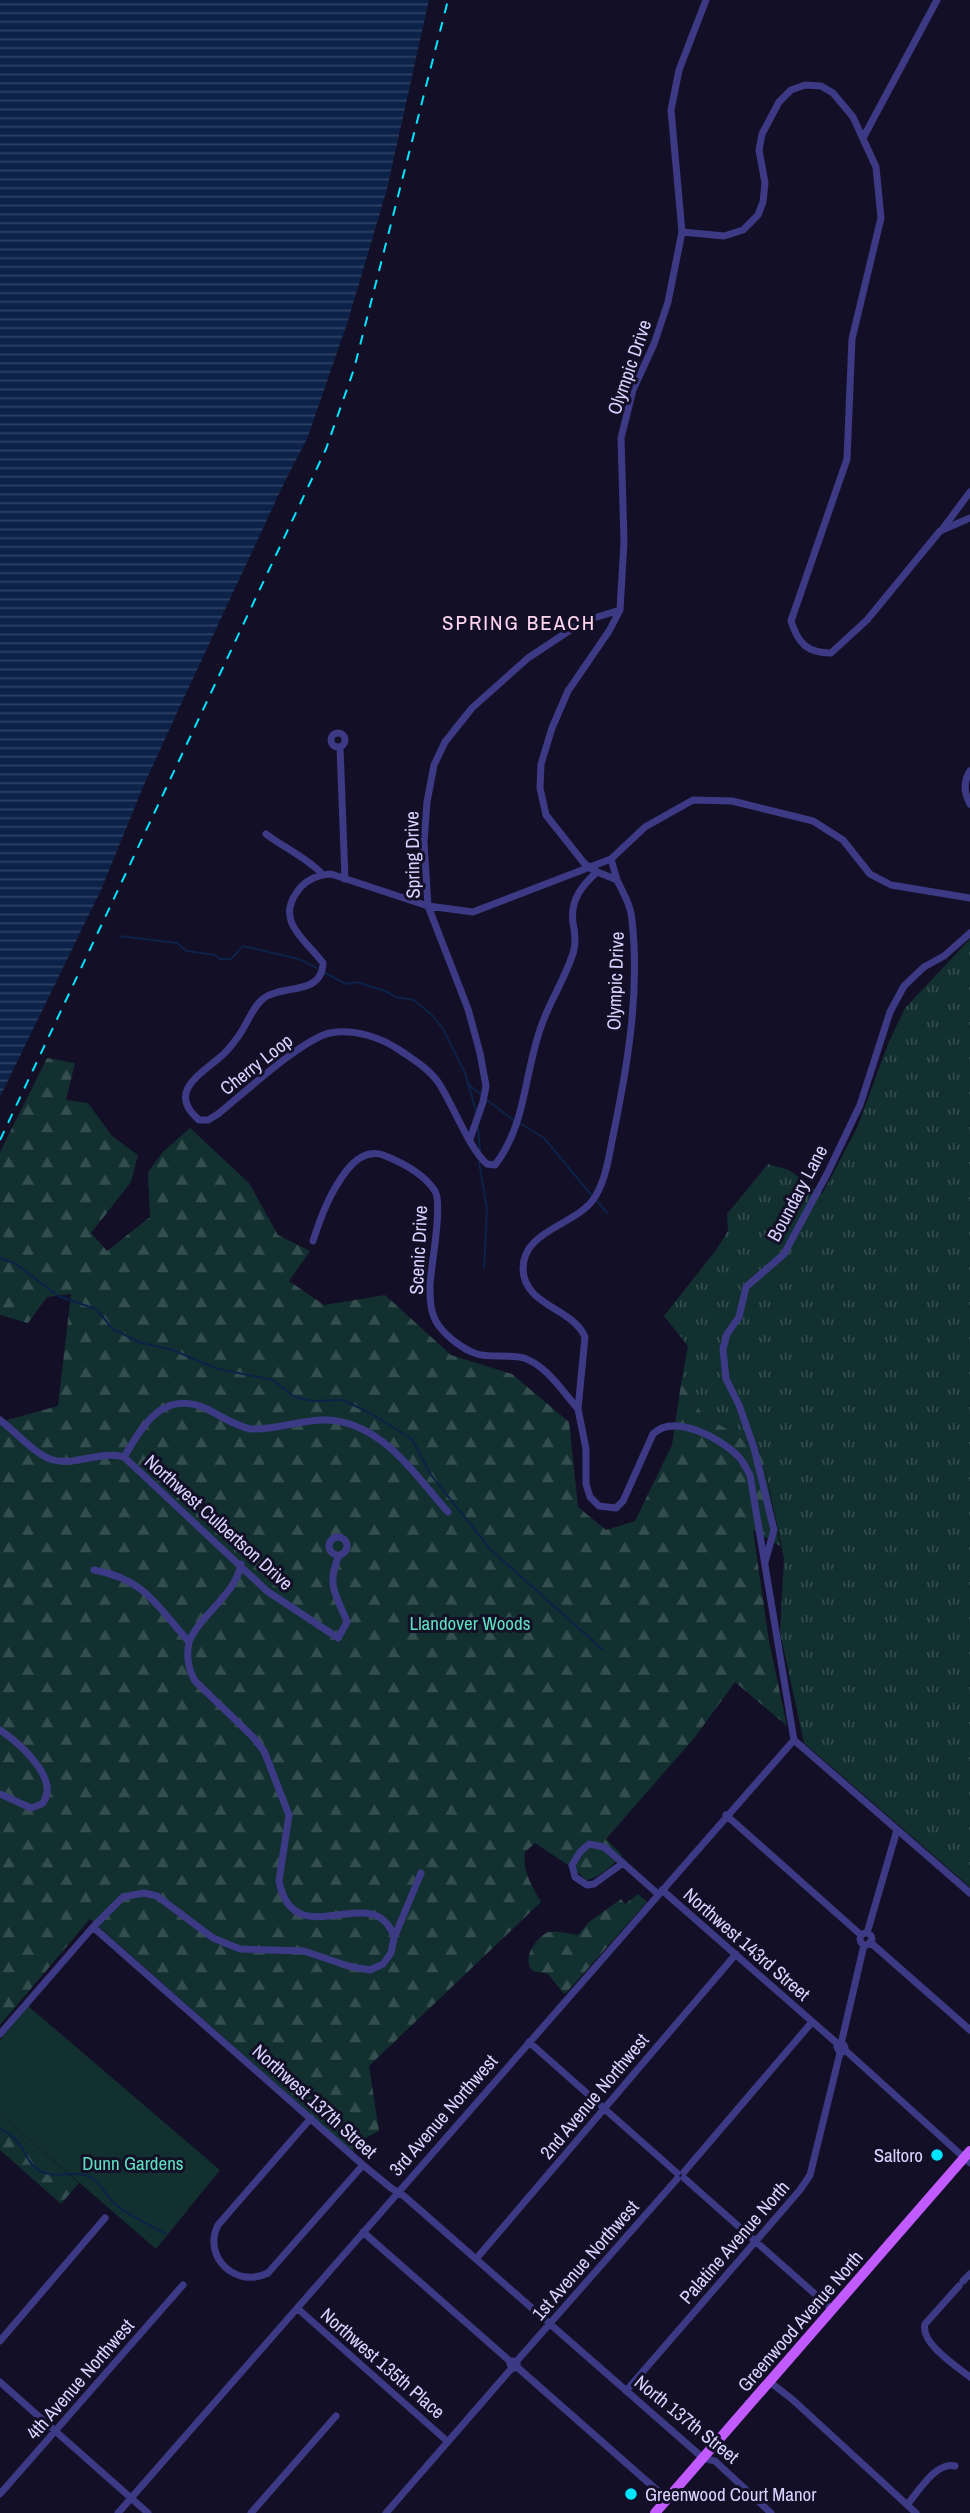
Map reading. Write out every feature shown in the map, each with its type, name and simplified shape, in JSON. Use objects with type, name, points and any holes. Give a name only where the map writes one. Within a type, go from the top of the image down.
[{"type":"main road","name":"Greenwood Avenue North","points":[[655,2513],[968,2157]]},
{"type":"street","name":"Olympic Drive","points":[[706,0],[679,70],[671,110],[682,232],[668,302],[654,344],[633,390],[621,438],[624,542],[620,610],[610,631],[568,691],[552,728],[541,764],[540,788],[546,815],[584,863],[617,880],[630,906],[634,976],[627,1068],[605,1177],[594,1199],[577,1215],[533,1242],[525,1258],[523,1271],[527,1284],[542,1302],[573,1321],[581,1328],[585,1337],[578,1409],[586,1449],[586,1484],[590,1497],[599,1506],[616,1508],[623,1501],[653,1434],[659,1428],[670,1424],[683,1425],[722,1443],[739,1457],[750,1475],[761,1545]]},
{"type":"street","points":[[863,138],[937,0]]},
{"type":"street","points":[[682,232],[724,236],[743,230],[758,215],[763,202],[765,183],[759,150],[762,134],[779,102],[791,90],[805,85],[821,86],[833,93],[853,117],[876,166],[881,218],[852,339],[847,459],[791,621],[795,636],[804,647],[818,653],[831,653],[867,620],[970,492]]},
{"type":"street","points":[[940,531],[970,518]]},
{"type":"street","name":"Spring Drive","points":[[470,1139],[486,1086],[468,1009],[428,905],[424,842],[427,802],[435,765],[445,741],[472,708],[528,658],[584,621],[620,610]]},
{"type":"street","points":[[340,747],[345,878]]},
{"type":"street","points":[[970,771],[965,779],[965,796],[970,804]]},
{"type":"street","points":[[266,834],[301,856],[322,874],[345,878],[428,905],[473,912],[611,859],[645,827],[693,800],[732,800],[813,821],[843,840],[870,874],[891,885],[970,898]]},
{"type":"street","points":[[611,859],[617,880]]},
{"type":"street","name":"Cherry Loop","points":[[322,874],[298,890],[291,900],[288,913],[294,929],[323,964],[323,972],[318,980],[307,986],[275,992],[264,998],[239,1037],[191,1081],[186,1093],[191,1114],[199,1120],[208,1120],[218,1114],[307,1043],[330,1033],[360,1033],[391,1044],[436,1078],[478,1155],[491,1166],[495,1165],[512,1138],[522,1109],[530,1060],[574,950],[575,901],[595,871]]},
{"type":"street","name":"Boundary Lane","points":[[764,1566],[774,1530],[754,1448],[739,1405],[726,1379],[723,1349],[727,1334],[739,1317],[746,1287],[784,1254],[827,1174],[860,1105],[890,1012],[904,986],[924,967],[944,956],[970,933]]},
{"type":"street","name":"Scenic Drive","points":[[313,1241],[334,1188],[349,1167],[360,1158],[376,1153],[394,1159],[414,1171],[436,1192],[438,1210],[429,1300],[432,1315],[439,1326],[459,1344],[478,1355],[523,1357],[534,1363],[546,1372],[578,1409]]},
{"type":"street","points":[[124,1457],[147,1419],[173,1405],[194,1404],[242,1428],[251,1429],[312,1421],[341,1421],[360,1428],[388,1446],[447,1512]]},
{"type":"street","name":"Northwest Culbertson Drive","points":[[0,1420],[41,1453],[56,1461],[124,1457],[253,1578],[285,1604],[338,1638],[347,1622],[337,1601],[332,1578],[339,1555]]},
{"type":"street","name":"Boundary Lane","points":[[761,1545],[794,1740]]},
{"type":"street","points":[[241,1564],[234,1584],[197,1626],[188,1642],[190,1671],[195,1681],[259,1744],[287,1806],[288,1822],[279,1881],[285,1900],[297,1912],[313,1918],[371,1912],[387,1922],[394,1938]]},
{"type":"street","points":[[94,1570],[124,1578],[142,1589],[188,1642]]},
{"type":"street","points":[[0,1730],[38,1767],[49,1791],[45,1801],[36,1808],[26,1807],[0,1794]]},
{"type":"street","points":[[794,1740],[970,1894]]},
{"type":"street","name":"3rd Avenue Northwest","points":[[118,2513],[794,1740]]},
{"type":"street","points":[[726,1815],[864,1934],[871,1937],[867,1943],[842,2048]]},
{"type":"street","points":[[864,1934],[897,1830]]},
{"type":"street","name":"Northwest 143rd Street","points":[[623,1863],[590,1885],[577,1880],[572,1869],[573,1862],[589,1844],[604,1847],[736,1954],[968,2157]]},
{"type":"street","points":[[0,2034],[93,1927],[123,1897],[144,1893],[164,1900],[213,1938],[240,1949],[304,1951],[348,1966],[370,1970],[377,1968],[391,1953],[394,1938],[422,1873]]},
{"type":"street","name":"Northwest 137th Street","points":[[93,1927],[363,2165],[550,2323]]},
{"type":"street","points":[[867,1943],[970,2030]]},
{"type":"street","name":"2nd Avenue Northwest","points":[[476,2259],[736,1954]]},
{"type":"street","name":"1st Avenue Northwest","points":[[386,2513],[812,2022]]},
{"type":"street","points":[[529,2042],[833,2310]]},
{"type":"street","name":"Palatine Avenue North","points":[[626,2391],[756,2242],[810,2175],[842,2048]]},
{"type":"street","points":[[311,2118],[218,2225],[212,2240],[214,2250],[218,2259],[230,2270],[249,2278],[268,2273],[363,2165]]},
{"type":"street","points":[[0,2341],[105,2218]]},
{"type":"street","points":[[363,2232],[667,2499]]},
{"type":"street","points":[[970,2274],[925,2324],[924,2332],[928,2341],[970,2378]]},
{"type":"street","name":"4th Avenue Northwest","points":[[0,2494],[183,2285]]},
{"type":"street","name":"Northwest 135th Place","points":[[297,2308],[447,2441]]},
{"type":"street","name":"North 137th Street","points":[[550,2323],[704,2458],[715,2461],[771,2513]]},
{"type":"street","points":[[0,2382],[148,2513]]},
{"type":"street","points":[[770,2382],[916,2513]]},
{"type":"street","points":[[251,2513],[336,2416]]},
{"type":"street","points":[[907,2504],[940,2468],[945,2465],[955,2466]]},
{"type":"green space","points":[[970,939],[970,1887],[804,1743],[780,1632],[784,1558],[762,1454],[734,1433],[704,1416],[681,1384],[688,1346],[664,1316],[716,1250],[728,1231],[727,1214],[768,1164],[789,1170],[822,1194],[857,1128],[888,1044],[905,1008]]},
{"type":"green space","name":"Llandover Woods","points":[[47,1058],[75,1063],[66,1100],[88,1103],[112,1136],[138,1155],[131,1182],[91,1233],[107,1251],[150,1217],[148,1172],[163,1152],[190,1128],[249,1183],[278,1235],[310,1251],[289,1281],[324,1305],[385,1295],[451,1355],[512,1374],[569,1422],[578,1507],[606,1530],[635,1521],[672,1445],[681,1384],[704,1416],[734,1433],[762,1454],[780,1546],[753,1530],[769,1641],[787,1726],[735,1682],[695,1737],[606,1839],[622,1855],[606,1870],[586,1880],[535,1843],[525,1852],[526,1872],[541,1902],[369,2066],[379,2131],[364,2139],[352,2151],[90,1919],[0,2025],[0,1422],[58,1406],[71,1294],[47,1297],[28,1323],[0,1315],[0,1152]]},
{"type":"green space","points":[[638,1894],[647,1902],[567,1992],[564,1994],[548,1974],[532,1970],[528,1959],[530,1953],[536,1942],[545,1934],[556,1931],[578,1935],[589,1922],[621,1899],[625,1904]]},
{"type":"green space","name":"Dunn Gardens","points":[[28,2006],[220,2170],[156,2249],[0,2114],[0,2040]]},
{"type":"green space","points":[[0,2114],[79,2183],[61,2204],[0,2150]]},
{"type":"water","points":[[0,0],[429,0],[387,189],[348,321],[307,439],[143,787],[101,890],[0,1097]]},
{"type":"waterway","points":[[119,936],[177,943],[186,951],[215,955],[220,959],[231,959],[243,946],[299,959],[317,968]]},
{"type":"waterway","points":[[325,973],[346,984],[356,982],[396,997],[414,1000],[432,1015],[443,1029],[465,1073],[476,1111]]},
{"type":"waterway","points":[[468,1084],[480,1094]]},
{"type":"waterway","points":[[487,1100],[513,1120]]},
{"type":"waterway","points":[[518,1122],[544,1138],[593,1197]]},
{"type":"waterway","points":[[478,1127],[480,1153]]},
{"type":"waterway","points":[[479,1162],[487,1209],[484,1268]]},
{"type":"waterway","points":[[597,1201],[607,1213]]},
{"type":"waterway","points":[[0,1258],[16,1264],[58,1296],[96,1309],[113,1329],[141,1343],[170,1349],[218,1369],[273,1380],[295,1397],[312,1401],[343,1400],[412,1439],[431,1475],[491,1550],[602,1649]]},
{"type":"waterway","points":[[0,2129],[15,2139],[30,2162],[40,2171],[88,2176],[96,2181],[120,2208],[166,2234]]},
{"type":"railway","points":[[0,1140],[326,449],[354,369],[448,0]]},
{"type":"place","name":"Saltoro","points":[[937,2155]]},
{"type":"place","name":"Greenwood Court Manor","points":[[631,2494]]},
{"type":"district","name":"SPRING BEACH","points":[[519,623]]}]
